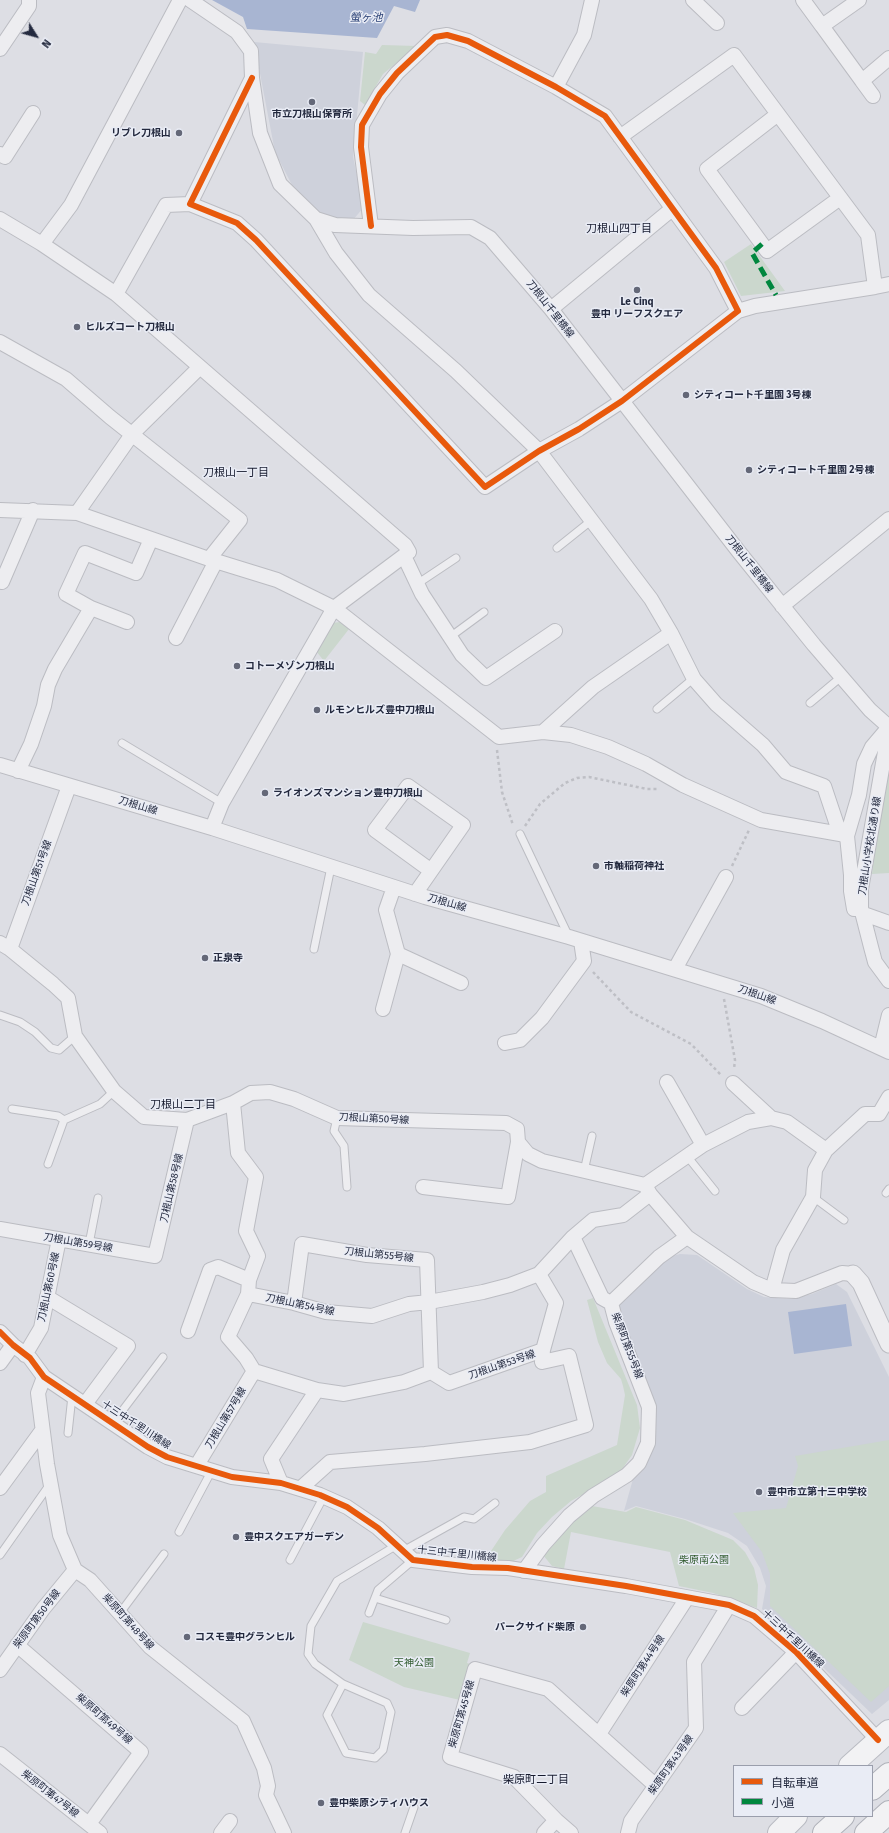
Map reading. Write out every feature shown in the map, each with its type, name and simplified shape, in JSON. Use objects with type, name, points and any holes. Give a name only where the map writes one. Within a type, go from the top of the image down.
[{"type":"main road","points":[[851,1765],[884,1735]]},
{"type":"main road","points":[[873,1788],[889,1774]]},
{"type":"main road","points":[[866,1833],[889,1812]]},
{"type":"main road","points":[[779,1833],[795,1817]]},
{"type":"main road","points":[[824,1833],[842,1817]]},
{"type":"street","points":[[0,49],[29,6],[29,0]]},
{"type":"street","points":[[42,244],[71,205],[180,0]]},
{"type":"street","name":"刀根山千里橋線","points":[[190,0],[237,32],[251,51],[252,78],[260,133],[280,184],[316,219],[335,225],[413,228],[471,228],[490,238],[551,309],[782,606],[841,677],[870,710],[889,728]]},
{"type":"street","points":[[556,87],[584,35],[592,0]]},
{"type":"street","points":[[693,0],[717,23]]},
{"type":"street","points":[[803,0],[873,96]]},
{"type":"street","points":[[822,26],[859,0]]},
{"type":"street","points":[[371,226],[362,147],[362,125],[380,94],[393,78],[434,37],[446,35],[468,41],[556,87],[605,116],[716,268],[738,311]]},
{"type":"street","points":[[620,137],[734,55],[868,235],[875,288]]},
{"type":"street","points":[[862,81],[889,58]]},
{"type":"street","points":[[190,204],[252,78]]},
{"type":"street","points":[[0,154],[5,157],[33,113]]},
{"type":"street","points":[[778,114],[707,169],[767,251],[840,198]]},
{"type":"street","points":[[116,294],[166,205],[190,204],[237,223],[256,240],[485,487],[538,451],[579,429],[622,401],[738,311],[755,306],[875,288],[889,284]]},
{"type":"street","points":[[551,309],[672,209]]},
{"type":"street","points":[[0,219],[42,244],[116,294],[405,545],[409,552],[334,608],[222,803],[212,828]]},
{"type":"street","points":[[316,219],[336,253],[369,295],[456,370],[538,451],[592,520],[651,600],[671,633],[694,678],[716,704],[763,745],[786,772],[824,786],[844,835],[851,875],[851,891],[854,909],[863,911],[889,923]]},
{"type":"street","points":[[0,342],[66,379],[110,417],[133,433],[240,520],[212,560],[176,638]]},
{"type":"street","points":[[77,513],[133,433],[200,367]]},
{"type":"street","points":[[0,510],[33,510],[77,513],[212,560],[277,580],[334,608],[499,738],[542,732],[571,735],[608,747],[646,764],[683,785],[755,817],[844,835]]},
{"type":"street","points":[[1,583],[33,510]]},
{"type":"street","points":[[782,606],[889,519]]},
{"type":"street","points":[[127,622],[91,608],[66,594],[85,553],[136,572],[151,539]]},
{"type":"street","points":[[404,556],[417,584],[462,655],[486,678],[555,631]]},
{"type":"street","points":[[18,771],[31,744],[44,706],[48,685],[55,669],[91,608]]},
{"type":"street","points":[[542,732],[593,686],[671,633]]},
{"type":"street","points":[[844,835],[859,795],[864,764],[872,747],[889,728]]},
{"type":"street","name":"刀根山小学校北通り線","points":[[889,728],[889,737],[861,889],[863,911],[875,962],[889,981]]},
{"type":"street","name":"刀根山線","points":[[0,765],[212,828],[415,894],[575,939],[724,984],[761,996],[885,1050]]},
{"type":"street","name":"刀根山第51号線","points":[[5,946],[69,786]]},
{"type":"street","points":[[415,894],[430,870],[463,825],[408,786],[375,830],[430,870]]},
{"type":"street","points":[[675,970],[726,877]]},
{"type":"street","points":[[383,1009],[398,954],[386,910],[394,887]]},
{"type":"street","points":[[505,1044],[520,1040],[528,1034],[542,1018],[584,961],[575,939]]},
{"type":"street","name":"刀根山第50号線","points":[[5,946],[54,984],[68,998],[75,1036],[114,1091],[144,1117],[187,1120],[233,1103],[251,1093],[270,1092],[294,1099],[337,1118],[506,1123],[517,1129],[518,1142],[528,1154],[542,1161],[584,1171],[647,1190]]},
{"type":"street","points":[[398,954],[461,983]]},
{"type":"street","points":[[885,1050],[889,1015]]},
{"type":"street","points":[[667,1082],[703,1145]]},
{"type":"street","points":[[733,1083],[771,1118]]},
{"type":"street","points":[[772,1290],[783,1250],[814,1197],[815,1170],[826,1150],[864,1114],[884,1118],[889,1098]]},
{"type":"street","points":[[233,1103],[238,1153],[256,1177],[246,1231],[258,1256],[249,1287],[228,1337],[246,1358],[254,1371],[317,1390],[344,1394],[404,1382],[431,1372]]},
{"type":"street","points":[[539,1274],[573,1237],[593,1220],[623,1215],[647,1190],[687,1156],[703,1145],[748,1122],[771,1118],[787,1122],[826,1150]]},
{"type":"street","name":"刀根山第58号線","points":[[155,1256],[187,1120]]},
{"type":"street","points":[[423,1187],[508,1197],[518,1142]]},
{"type":"street","points":[[647,1190],[687,1237],[752,1282],[772,1290],[796,1291],[842,1272],[853,1274],[861,1283],[889,1344]]},
{"type":"street","name":"刀根山第59号線","points":[[0,1229],[155,1256]]},
{"type":"street","points":[[573,1237],[602,1298],[611,1303]]},
{"type":"street","name":"柴原町第55号線","points":[[524,1571],[543,1545],[569,1516],[593,1496],[627,1475],[639,1463],[648,1443],[649,1407],[616,1322],[611,1303],[659,1257],[687,1237]]},
{"type":"street","name":"刀根山第60号線","points":[[25,1355],[40,1328],[59,1239]]},
{"type":"street","name":"刀根山第55号線","points":[[294,1303],[302,1244],[367,1255],[427,1260],[431,1372]]},
{"type":"street","name":"刀根山第54号線","points":[[188,1331],[210,1270],[218,1267],[249,1287],[294,1303],[326,1312],[372,1316],[409,1304],[429,1302],[504,1287],[539,1274]]},
{"type":"street","name":"刀根山第53号線","points":[[431,1372],[449,1383],[543,1350],[556,1303],[539,1274]]},
{"type":"street","points":[[47,1297],[128,1346],[85,1404]]},
{"type":"street","name":"十三中千里川橋線","points":[[0,1332],[13,1345],[30,1358],[44,1377],[167,1457],[232,1477],[281,1483],[324,1496],[347,1507],[378,1528],[404,1552],[626,1586],[729,1605],[754,1616],[796,1652],[884,1735]]},
{"type":"street","points":[[0,1362],[13,1345]]},
{"type":"street","points":[[301,1488],[330,1462],[425,1454],[530,1442],[586,1425],[569,1356],[542,1362],[543,1350]]},
{"type":"street","name":"刀根山第57号線","points":[[197,1465],[254,1371]]},
{"type":"street","points":[[44,1377],[38,1393],[41,1432],[60,1535],[75,1570]]},
{"type":"street","points":[[281,1483],[271,1459],[317,1390]]},
{"type":"street","points":[[0,1488],[41,1432]]},
{"type":"street","name":"柴原町第48号線","points":[[75,1570],[90,1580],[150,1647],[243,1721],[264,1768],[268,1786],[266,1795],[284,1833]]},
{"type":"street","name":"柴原町第50号線","points":[[0,1670],[17,1644],[75,1570]]},
{"type":"street","name":"柴原町第44号線","points":[[599,1734],[687,1598]]},
{"type":"street","name":"柴原町第43号線","points":[[628,1833],[631,1821],[696,1728],[694,1662],[729,1605]]},
{"type":"street","name":"柴原町第49号線","points":[[17,1644],[141,1752],[89,1824]]},
{"type":"street","points":[[742,1708],[796,1652]]},
{"type":"street","name":"柴原町第45号線","points":[[556,1820],[514,1777],[450,1757],[475,1669],[548,1689],[656,1786]]},
{"type":"street","name":"柴原町第47号線","points":[[0,1755],[100,1833]]},
{"type":"street","points":[[544,1833],[556,1820],[571,1833]]},
{"type":"street","points":[[221,1833],[230,1821]]},
{"type":"lane","points":[[557,548],[592,520]]},
{"type":"lane","points":[[417,584],[456,558]]},
{"type":"lane","points":[[450,637],[484,612]]},
{"type":"lane","points":[[810,703],[841,677]]},
{"type":"lane","points":[[657,709],[694,678]]},
{"type":"lane","points":[[122,743],[222,803]]},
{"type":"lane","points":[[520,834],[575,939]]},
{"type":"lane","points":[[314,949],[331,867]]},
{"type":"lane","points":[[0,1015],[20,1022],[36,1032],[51,1048],[59,1050],[75,1036]]},
{"type":"lane","points":[[48,1164],[64,1120],[100,1104],[114,1091]]},
{"type":"lane","points":[[12,1109],[58,1116],[64,1120]]},
{"type":"lane","points":[[337,1118],[334,1131],[344,1146],[347,1187]]},
{"type":"lane","points":[[584,1171],[592,1136]]},
{"type":"lane","points":[[687,1156],[714,1192]]},
{"type":"lane","points":[[814,1197],[844,1220]]},
{"type":"lane","points":[[89,1244],[98,1198]]},
{"type":"lane","points":[[113,1423],[163,1357]]},
{"type":"lane","points":[[68,1433],[72,1396]]},
{"type":"lane","points":[[179,1532],[212,1470]]},
{"type":"lane","points":[[0,1555],[50,1484]]},
{"type":"lane","points":[[290,1560],[324,1496]]},
{"type":"lane","points":[[343,1684],[327,1715],[346,1753],[375,1758],[384,1750],[391,1712],[387,1703],[343,1684],[315,1664],[308,1654],[311,1626],[337,1581],[404,1552],[464,1517],[474,1518],[495,1504]]},
{"type":"lane","points":[[369,1613],[378,1590],[404,1552]]},
{"type":"lane","points":[[120,1613],[164,1554]]},
{"type":"lane","points":[[375,1598],[446,1620]]},
{"type":"lane","points":[[405,1833],[414,1807]]},
{"type":"path","points":[[499,738],[496,744],[502,792],[514,825],[520,834],[540,804],[565,783],[577,778],[589,777],[647,788],[669,789],[683,785]]},
{"type":"path","points":[[726,877],[755,817]]},
{"type":"path","points":[[584,961],[631,1012],[691,1044],[724,1078],[733,1083],[735,1060],[727,1021],[724,984]]},
{"type":"shaded area","name":"市立刀根山保育所","points":[[254,42],[363,52],[353,157],[364,207],[352,221],[322,216],[292,185],[275,152]]},
{"type":"shaded area","name":"豊中市立第十三中学校","points":[[680,1254],[697,1255],[747,1289],[764,1297],[790,1299],[812,1294],[836,1284],[847,1292],[889,1377],[889,1700],[872,1714],[762,1609],[766,1586],[760,1568],[747,1546],[728,1533],[685,1519],[636,1506],[624,1511],[633,1479],[647,1460],[655,1436],[656,1408],[617,1310],[621,1297],[669,1257]]},
{"type":"green space","points":[[382,45],[417,46],[383,74],[365,105],[360,101],[365,52],[376,54]]},
{"type":"green space","points":[[751,244],[785,291],[741,296],[724,262]]},
{"type":"green space","points":[[340,622],[349,629],[324,661],[316,651],[332,623]]},
{"type":"green space","points":[[889,766],[889,873],[872,874],[876,842]]},
{"type":"green space","points":[[593,1298],[637,1405],[640,1428],[632,1455],[618,1475],[571,1501],[552,1517],[537,1533],[522,1557],[511,1562],[502,1563],[485,1560],[505,1530],[530,1501],[546,1492],[546,1476],[617,1445],[625,1395],[621,1379],[607,1363],[598,1342],[587,1300]]},
{"type":"green space","points":[[889,1440],[889,1686],[871,1702],[770,1606],[770,1574],[762,1552],[733,1513],[786,1508],[798,1466],[795,1456]]},
{"type":"green space","name":"柴原南公園","points":[[592,1506],[626,1512],[636,1507],[685,1520],[733,1540],[745,1552],[754,1568],[758,1585],[757,1608],[713,1593],[679,1586],[670,1552],[571,1532],[564,1569],[552,1566],[543,1555],[565,1528]]},
{"type":"green space","name":"天神公園","points":[[363,1622],[470,1653],[467,1663],[470,1664],[460,1700],[404,1687],[349,1660]]},
{"type":"water","name":"螢ヶ池","points":[[212,0],[420,0],[415,12],[394,6],[377,38],[247,29],[243,17]]},
{"type":"water","points":[[846,1304],[852,1346],[794,1354],[788,1312]]},
{"type":"marked path","points":[[762,244],[752,253],[776,295]]},
{"type":"cycle path","points":[[252,78],[190,204],[237,223],[256,240],[485,487],[539,451],[579,429],[622,401],[738,311],[716,268],[605,116],[556,87],[468,41],[447,35],[435,37],[397,73],[380,94],[362,125],[361,147],[371,226]]},
{"type":"cycle path","points":[[0,1332],[13,1345],[30,1358],[44,1377],[148,1447],[167,1457],[232,1477],[281,1483],[320,1495],[347,1507],[378,1528],[413,1560],[472,1567],[508,1568],[626,1586],[729,1605],[754,1616],[796,1652],[878,1740]]},
{"type":"place","name":"市立刀根山保育所","points":[[312,102]]},
{"type":"place","name":"リブレ刀根山","points":[[179,133]]},
{"type":"place","name":"Le Cinq 豊中 リーフスクエア","points":[[637,290]]},
{"type":"place","name":"ヒルズコート刀根山","points":[[77,327]]},
{"type":"place","name":"シティコート千里園 3号棟","points":[[686,395]]},
{"type":"place","name":"シティコート千里園 2号棟","points":[[749,470]]},
{"type":"place","name":"コトーメゾン刀根山","points":[[237,666]]},
{"type":"place","name":"ルモンヒルズ豊中刀根山","points":[[317,710]]},
{"type":"place","name":"ライオンズマンション豊中刀根山","points":[[265,793]]},
{"type":"place","name":"市軸稲荷神社","points":[[596,866]]},
{"type":"place","name":"正泉寺","points":[[205,958]]},
{"type":"place","name":"豊中市立第十三中学校","points":[[759,1492]]},
{"type":"place","name":"豊中スクエアガーデン","points":[[236,1537]]},
{"type":"place","name":"パークサイド柴原","points":[[583,1627]]},
{"type":"place","name":"コスモ豊中グランヒル","points":[[187,1637]]},
{"type":"place","name":"豊中柴原シティハウス","points":[[321,1803]]},
{"type":"district","name":"刀根山四丁目","points":[[619,229]]},
{"type":"district","name":"刀根山一丁目","points":[[236,473]]},
{"type":"district","name":"刀根山二丁目","points":[[183,1105]]},
{"type":"district","name":"柴原町二丁目","points":[[536,1780]]}]
